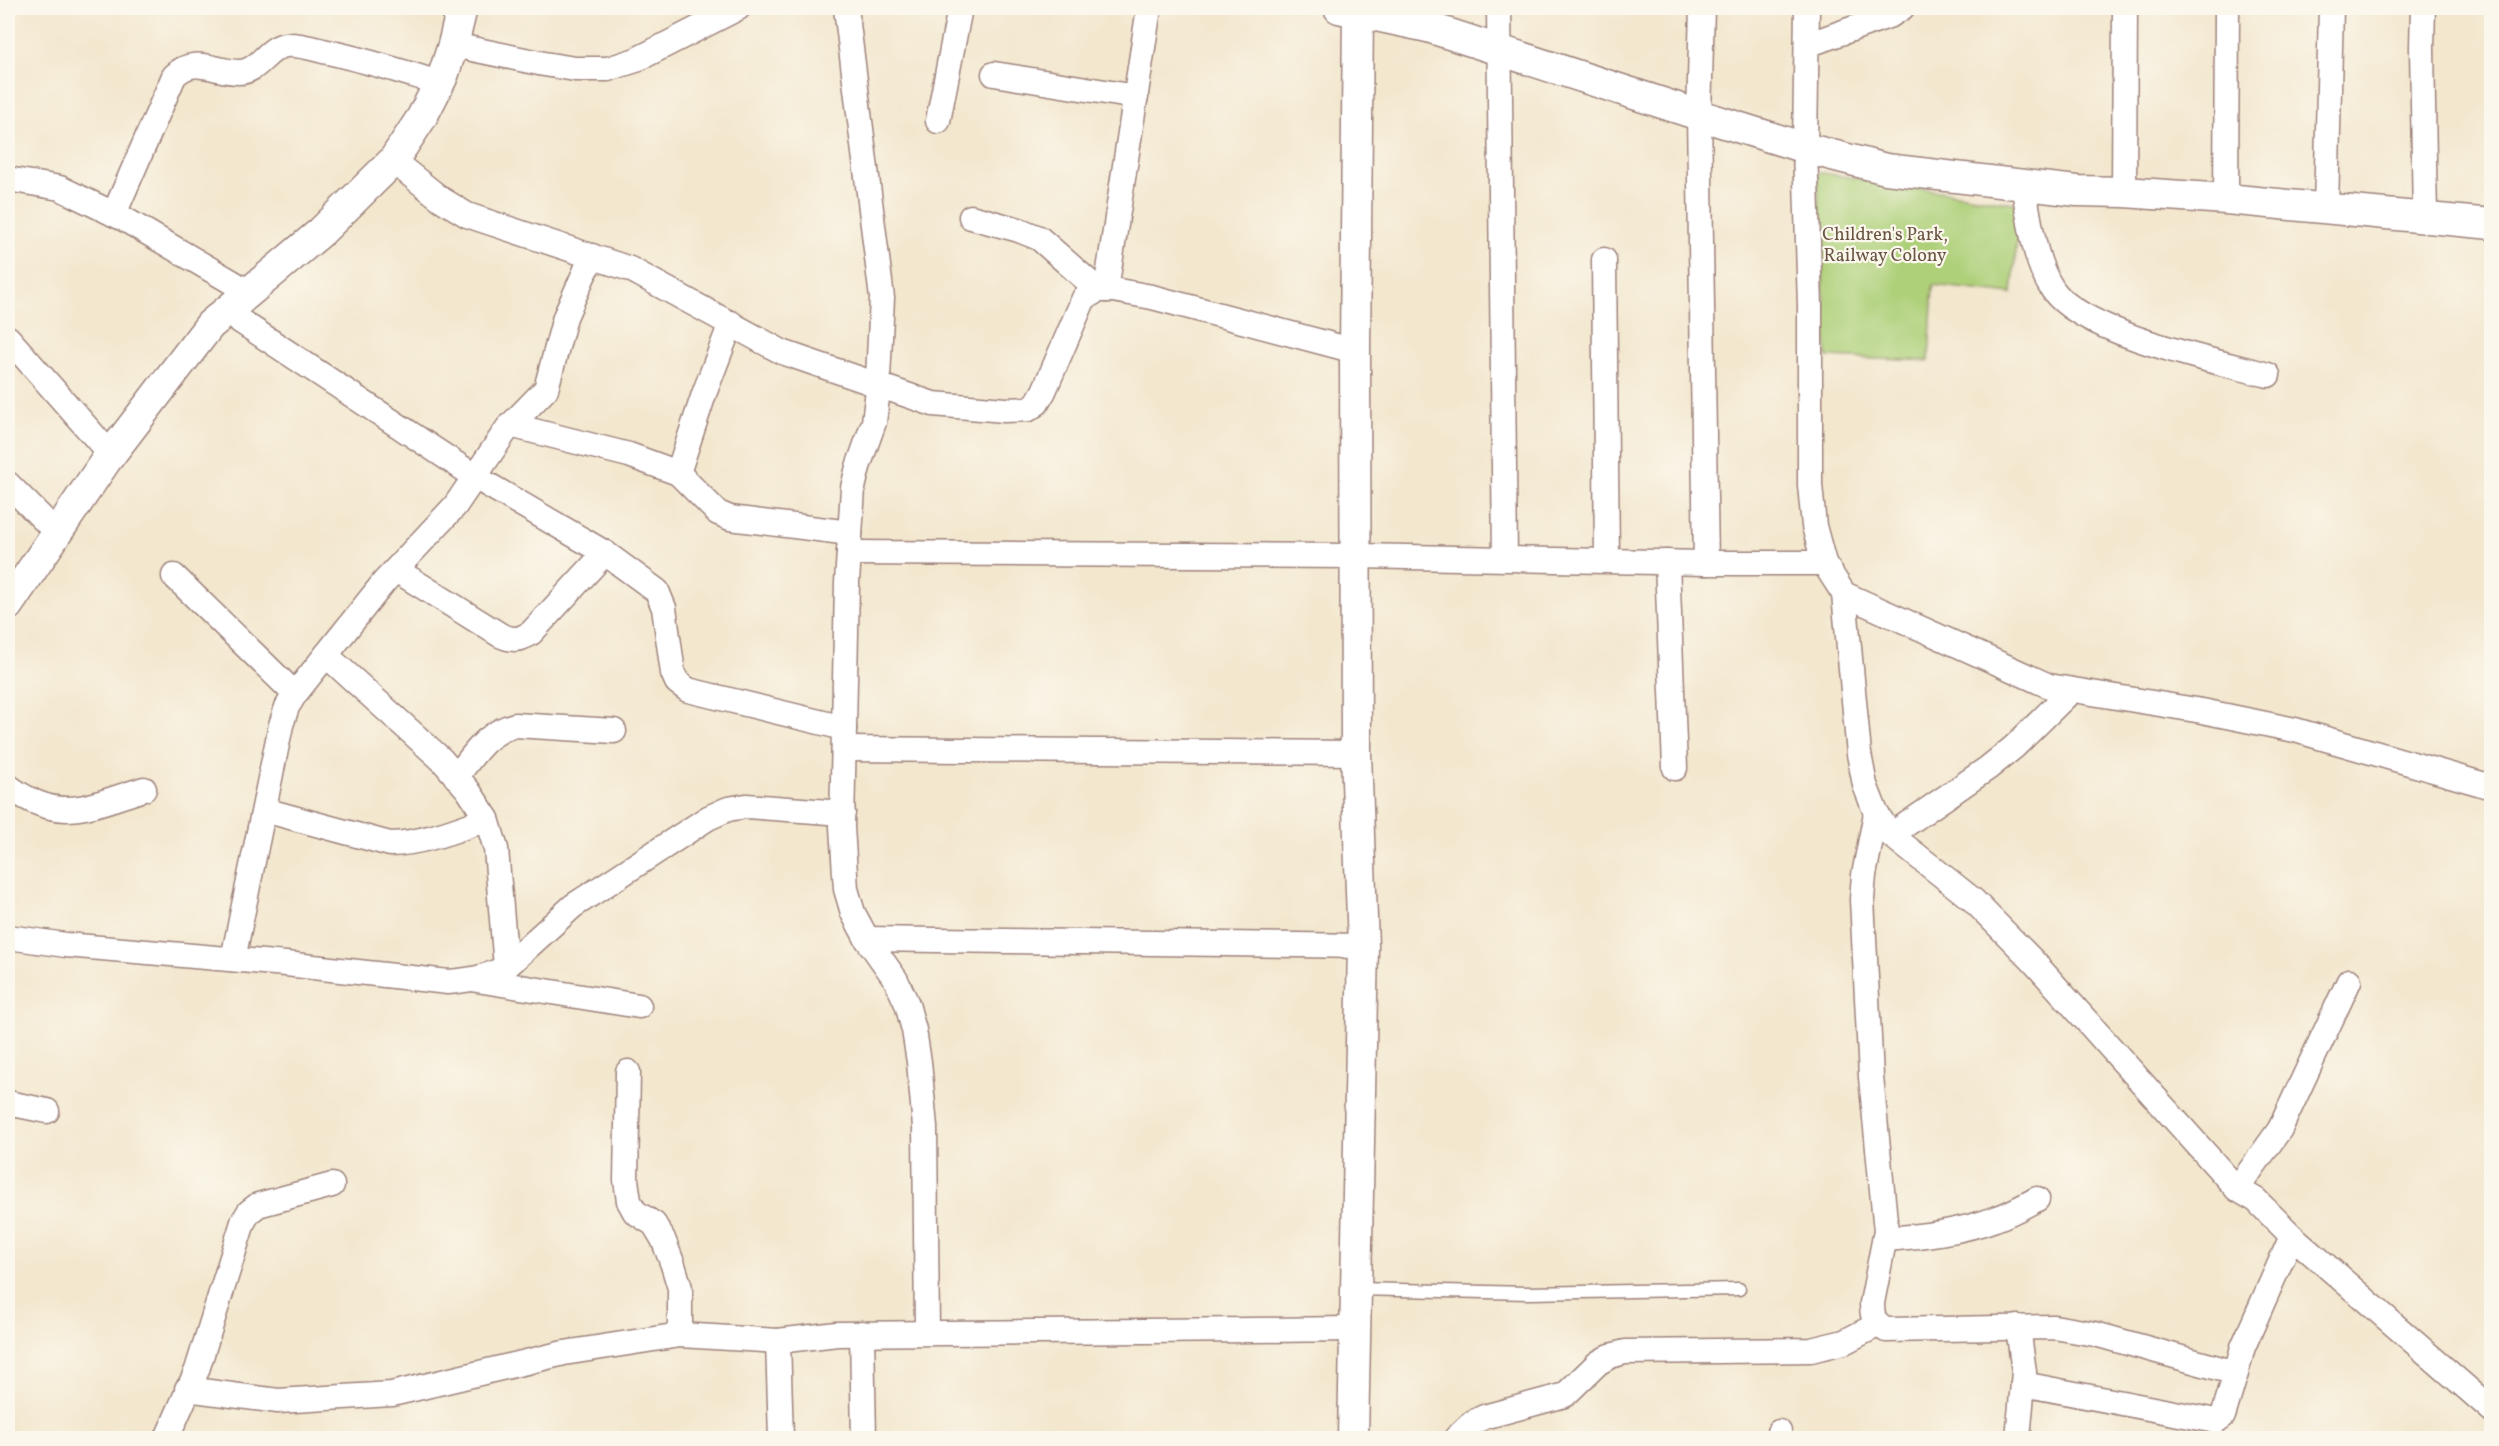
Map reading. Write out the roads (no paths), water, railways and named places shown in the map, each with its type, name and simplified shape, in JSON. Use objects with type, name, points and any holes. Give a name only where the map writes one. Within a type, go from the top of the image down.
[{"type":"street","points":[[8,605],[111,455],[210,325],[321,231],[393,161],[422,117],[439,83],[453,45],[462,8]]},
{"type":"street","points":[[453,45],[575,69],[608,69],[636,60],[738,8]]},
{"type":"street","points":[[846,8],[882,298],[874,422],[853,488],[844,738],[843,813],[846,890],[853,913],[867,939],[896,980],[907,1004],[919,1062],[925,1127],[927,1332]]},
{"type":"street","points":[[938,120],[960,8]]},
{"type":"street","points":[[1102,290],[1136,97],[1149,8]]},
{"type":"street","points":[[1353,1438],[1363,946],[1356,753],[1357,556],[1351,8],[1428,27],[1699,116],[1805,148],[1886,168],[2077,191],[2226,199],[2492,224]]},
{"type":"street","points":[[1500,8],[1505,558]]},
{"type":"street","points":[[1702,8],[1699,116],[1706,563]]},
{"type":"street","points":[[1807,8],[1805,148],[1810,306],[1810,485],[1814,526],[1824,562],[1844,594],[1859,754],[1865,785],[1876,813],[1891,836],[1973,900],[2033,961],[2237,1189],[2256,1200],[2292,1236],[2492,1410]]},
{"type":"street","points":[[1807,45],[1892,15],[1902,8]]},
{"type":"street","points":[[2124,192],[2125,8]]},
{"type":"street","points":[[2226,199],[2227,8]]},
{"type":"street","points":[[2326,209],[2331,8]]},
{"type":"street","points":[[2423,8],[2425,218]]},
{"type":"street","points":[[114,214],[174,76],[183,68],[194,65],[241,73],[254,67],[272,49],[285,45],[362,59],[439,83]]},
{"type":"street","points":[[994,74],[1136,97]]},
{"type":"street","points":[[393,161],[441,199],[467,215],[630,269],[782,352],[933,404],[1005,410],[1029,409],[1037,403],[1044,391],[1084,298],[1102,290]]},
{"type":"street","points":[[8,179],[60,188],[114,214],[249,292]]},
{"type":"street","points":[[2022,185],[2041,265],[2054,290],[2071,309],[2096,323],[2161,346],[2268,375]]},
{"type":"street","points":[[971,217],[1039,238],[1102,290],[1152,297],[1355,351]]},
{"type":"street","points":[[233,959],[287,707],[326,655],[396,570],[455,506],[474,475],[510,426],[546,389],[565,317],[592,256]]},
{"type":"street","points":[[1604,260],[1607,560]]},
{"type":"street","points":[[225,311],[474,475],[605,553],[657,591],[664,608],[674,673],[677,682],[688,690],[844,738],[1356,753]]},
{"type":"street","points":[[678,473],[704,394],[731,323]]},
{"type":"street","points":[[8,338],[111,455]]},
{"type":"street","points":[[510,426],[629,455],[678,473],[718,513],[730,518],[850,543],[1706,563],[1824,562]]},
{"type":"street","points":[[8,484],[57,533]]},
{"type":"street","points":[[396,570],[511,640],[520,639],[531,633],[605,553]]},
{"type":"street","points":[[1667,562],[1675,768]]},
{"type":"street","points":[[174,576],[295,694]]},
{"type":"street","points":[[1844,594],[2049,686],[2202,711],[2295,730],[2492,787]]},
{"type":"street","points":[[326,655],[442,760],[487,819],[496,849],[506,967]]},
{"type":"street","points":[[1891,836],[1988,768],[2014,747],[2072,690]]},
{"type":"street","points":[[456,777],[482,745],[500,729],[515,725],[614,731]]},
{"type":"street","points":[[8,786],[26,800],[49,809],[64,810],[79,808],[144,789]]},
{"type":"street","points":[[8,937],[66,945],[233,959],[448,982],[474,980],[494,974],[506,967],[573,906],[708,818],[728,809],[746,806],[843,813]]},
{"type":"street","points":[[264,810],[390,844],[429,839],[487,819]]},
{"type":"street","points":[[1876,813],[1864,875],[1862,926],[1871,1077],[1886,1213],[1886,1239],[1872,1303],[1872,1315],[1877,1325],[1886,1330],[2054,1327],[2095,1334],[2236,1373]]},
{"type":"street","points":[[867,939],[1363,946]]},
{"type":"street","points":[[474,980],[639,1006]]},
{"type":"street","points":[[2237,1189],[2280,1129],[2349,981]]},
{"type":"street","points":[[628,1072],[626,1180],[628,1201],[635,1212],[654,1224],[663,1239],[680,1288],[680,1335]]},
{"type":"street","points":[[8,1103],[47,1111]]},
{"type":"street","points":[[167,1438],[197,1370],[243,1222],[249,1212],[258,1205],[332,1185]]},
{"type":"street","points":[[1886,1239],[1929,1236],[1961,1230],[1997,1219],[2037,1199]]},
{"type":"street","points":[[2023,1384],[2216,1422],[2223,1416],[2242,1347],[2292,1236]]},
{"type":"street","points":[[1456,1438],[1472,1423],[1484,1417],[1565,1395],[1598,1363],[1624,1352],[1811,1350],[1845,1342],[1877,1325]]},
{"type":"street","points":[[2018,1327],[2024,1357],[2018,1438]]},
{"type":"street","points":[[187,1389],[278,1401],[392,1394],[564,1353],[680,1335],[778,1341],[862,1333],[1355,1329]]},
{"type":"street","points":[[862,1333],[864,1438]]},
{"type":"street","points":[[778,1341],[781,1438]]},
{"type":"lane","points":[[1356,1289],[1529,1293],[1739,1289]]},
{"type":"park label","name":"Children's Park, Railway Colony","points":[[1885,245]]}]
